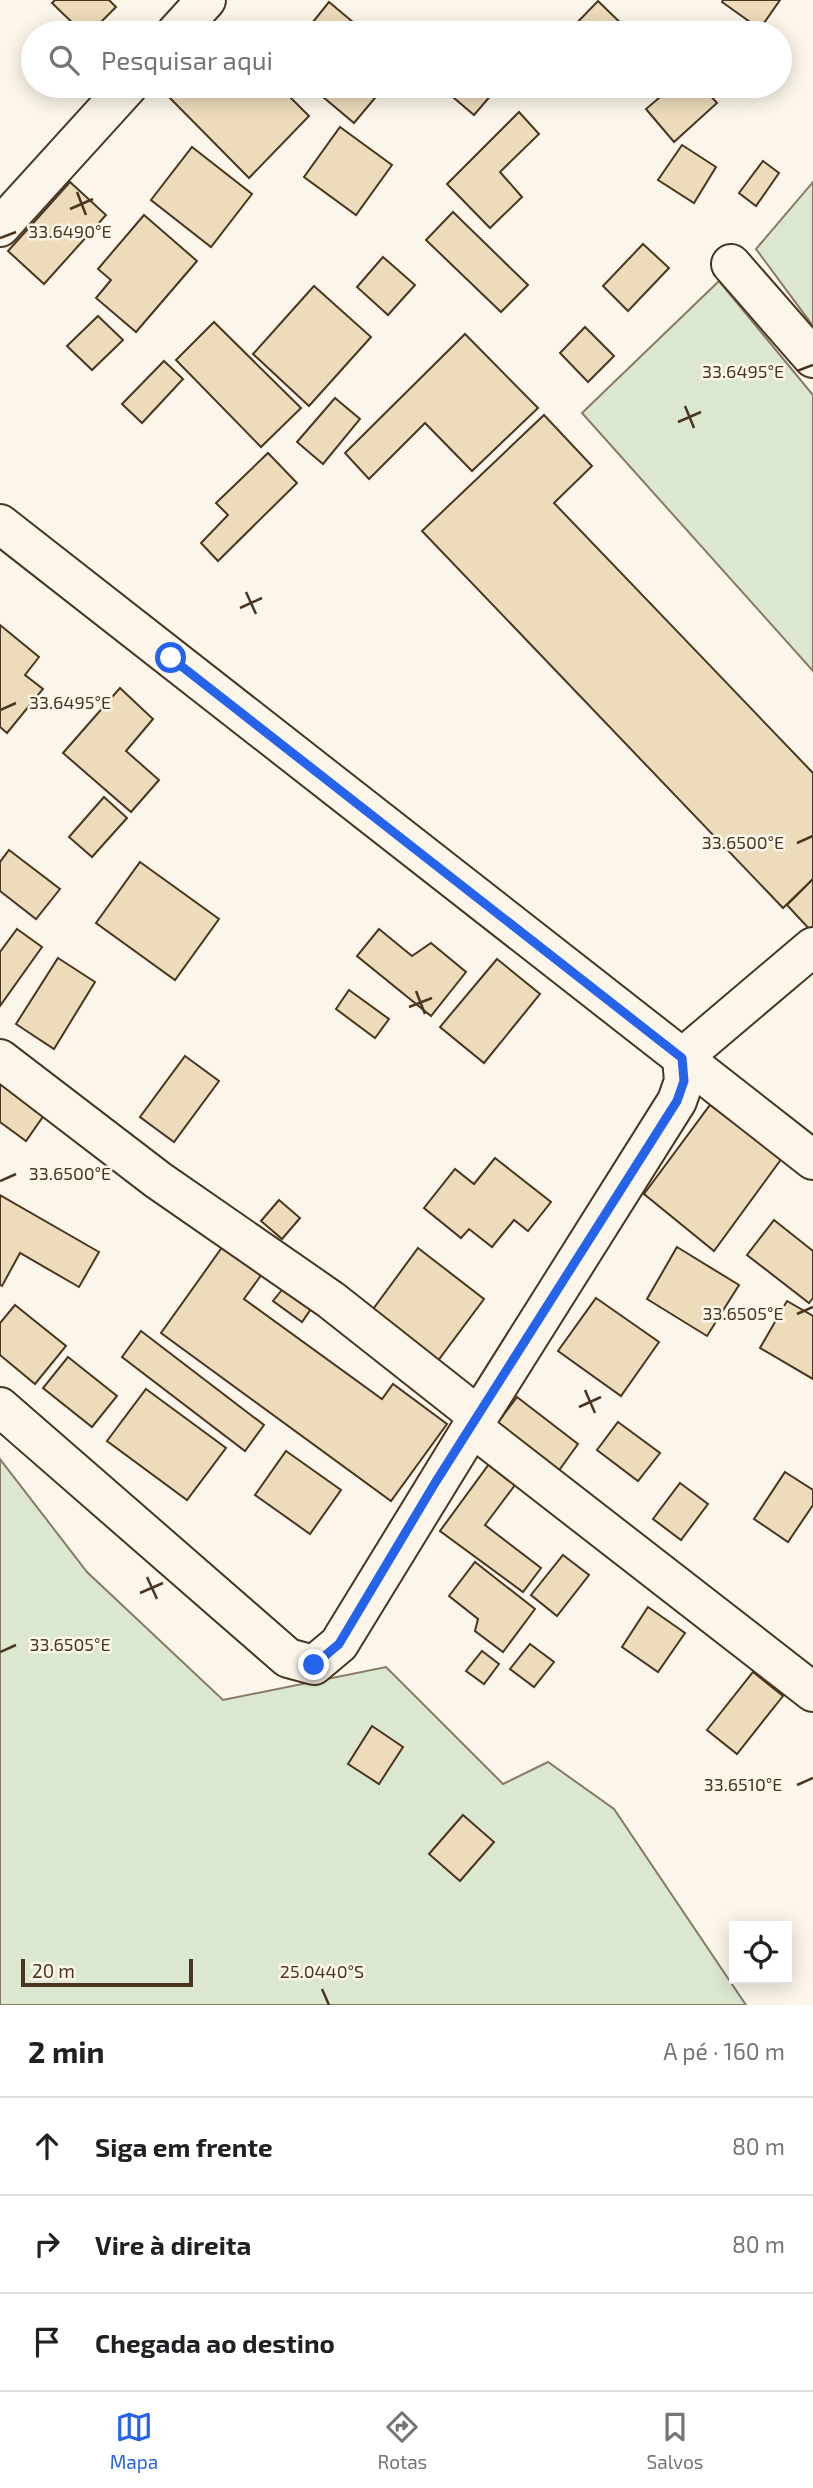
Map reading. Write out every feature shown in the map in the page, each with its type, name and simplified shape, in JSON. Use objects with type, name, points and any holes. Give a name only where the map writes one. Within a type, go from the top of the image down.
[{"type":"street","points":[[187,21],[206,0]]},
{"type":"street","points":[[0,227],[117,98]]},
{"type":"street","points":[[731,264],[813,358]]},
{"type":"street","points":[[0,524],[813,1160]]},
{"type":"street","points":[[682,1058],[813,947]]},
{"type":"street","points":[[0,1407],[288,1658],[314,1665],[339,1644],[677,1101],[684,1081],[682,1058]]},
{"type":"street","points":[[0,1059],[159,1180],[331,1300],[475,1422],[813,1692]]},
{"type":"green space","points":[[813,182],[813,326],[756,249]]},
{"type":"green space","points":[[719,281],[813,395],[813,671],[582,413]]},
{"type":"green space","points":[[0,1459],[87,1572],[223,1700],[386,1667],[503,1784],[548,1762],[614,1809],[729,1980],[729,1984],[732,1984],[746,2005],[0,2005]]},
{"type":"building","points":[[55,0],[109,0],[116,7],[102,21],[71,21],[52,3]]},
{"type":"building","points":[[780,0],[766,21],[749,21],[722,2]]},
{"type":"building","points":[[598,1],[619,21],[579,21]]},
{"type":"building","points":[[329,2],[352,21],[314,21]]},
{"type":"building","points":[[170,98],[291,98],[309,116],[249,178]]},
{"type":"building","points":[[324,98],[375,98],[354,123]]},
{"type":"building","points":[[454,98],[489,98],[474,115]]},
{"type":"building","points":[[659,98],[713,98],[717,103],[674,142],[646,109]]},
{"type":"building","points":[[519,112],[539,134],[500,172],[522,197],[490,228],[447,184]]},
{"type":"building","points":[[340,127],[392,165],[356,215],[304,177]]},
{"type":"building","points":[[682,145],[716,167],[694,203],[658,180]]},
{"type":"building","points":[[192,147],[252,194],[211,247],[151,200]]},
{"type":"building","points":[[763,161],[779,173],[756,206],[739,193]]},
{"type":"building","points":[[70,182],[106,215],[44,284],[8,251]]},
{"type":"building","points":[[453,212],[528,285],[501,312],[426,240]]},
{"type":"building","points":[[144,215],[197,261],[136,332],[96,298],[111,280],[98,269]]},
{"type":"building","points":[[643,244],[669,268],[628,311],[603,286]]},
{"type":"building","points":[[383,257],[415,285],[388,315],[357,287]]},
{"type":"building","points":[[314,286],[371,337],[309,406],[253,354]]},
{"type":"building","points":[[98,316],[123,340],[92,370],[67,346]]},
{"type":"building","points":[[214,322],[301,408],[261,447],[176,360]]},
{"type":"building","points":[[585,327],[614,356],[588,382],[560,353]]},
{"type":"building","points":[[465,334],[538,408],[472,471],[425,423],[369,479],[345,453]]},
{"type":"building","points":[[164,361],[183,379],[142,423],[122,404]]},
{"type":"building","points":[[335,398],[360,419],[323,464],[297,442]]},
{"type":"building","points":[[544,415],[592,466],[554,503],[813,773],[813,879],[783,908],[422,531]]},
{"type":"building","points":[[268,453],[297,483],[218,561],[201,543],[228,515],[216,503]]},
{"type":"building","points":[[0,625],[39,657],[25,675],[43,689],[7,733],[0,727]]},
{"type":"building","points":[[120,688],[153,719],[126,751],[159,780],[131,812],[63,753]]},
{"type":"building","points":[[104,797],[127,818],[92,857],[69,837]]},
{"type":"building","points":[[9,850],[60,889],[36,919],[0,891],[0,862]]},
{"type":"building","points":[[140,862],[219,919],[175,980],[96,923]]},
{"type":"building","points":[[813,879],[813,933],[787,905]]},
{"type":"building","points":[[17,929],[42,947],[0,1006],[0,952]]},
{"type":"building","points":[[379,929],[412,956],[431,943],[466,972],[431,1016],[357,956]]},
{"type":"building","points":[[58,958],[95,982],[54,1049],[16,1024]]},
{"type":"building","points":[[497,959],[540,994],[484,1063],[440,1027]]},
{"type":"building","points":[[349,990],[389,1019],[375,1038],[336,1009]]},
{"type":"building","points":[[185,1056],[219,1081],[174,1142],[140,1117]]},
{"type":"building","points":[[0,1073],[49,1108],[26,1141],[0,1122]]},
{"type":"building","points":[[710,1105],[782,1158],[714,1251],[644,1194]]},
{"type":"building","points":[[495,1158],[551,1202],[528,1231],[514,1220],[492,1247],[469,1229],[461,1238],[424,1208],[455,1169],[474,1184]]},
{"type":"building","points":[[0,1195],[99,1252],[79,1287],[20,1253],[2,1286],[0,1285]]},
{"type":"building","points":[[279,1200],[300,1218],[282,1239],[261,1221]]},
{"type":"building","points":[[774,1220],[813,1251],[813,1298],[809,1303],[747,1255]]},
{"type":"building","points":[[223,1246],[262,1274],[244,1299],[382,1399],[393,1384],[447,1424],[391,1501],[161,1333]]},
{"type":"building","points":[[677,1247],[739,1285],[707,1336],[647,1299]]},
{"type":"building","points":[[418,1248],[484,1299],[434,1366],[368,1316]]},
{"type":"building","points":[[285,1286],[313,1306],[302,1322],[273,1301]]},
{"type":"building","points":[[596,1298],[659,1342],[621,1396],[558,1351]]},
{"type":"building","points":[[787,1301],[813,1316],[813,1379],[760,1348]]},
{"type":"building","points":[[15,1305],[66,1346],[35,1384],[0,1355],[0,1323]]},
{"type":"building","points":[[141,1331],[264,1425],[245,1451],[122,1357]]},
{"type":"building","points":[[68,1357],[117,1396],[92,1427],[43,1388]]},
{"type":"building","points":[[146,1389],[226,1448],[187,1500],[107,1441]]},
{"type":"building","points":[[517,1397],[578,1444],[552,1480],[490,1433]]},
{"type":"building","points":[[618,1422],[660,1453],[638,1481],[597,1450]]},
{"type":"building","points":[[286,1451],[341,1490],[310,1534],[255,1495]]},
{"type":"building","points":[[492,1460],[518,1481],[485,1525],[541,1568],[523,1592],[440,1531]]},
{"type":"building","points":[[785,1472],[813,1490],[813,1505],[788,1542],[754,1519]]},
{"type":"building","points":[[680,1483],[708,1504],[681,1540],[653,1519]]},
{"type":"building","points":[[563,1555],[589,1575],[557,1616],[531,1595]]},
{"type":"building","points":[[475,1562],[535,1609],[503,1652],[475,1631],[478,1619],[449,1596]]},
{"type":"building","points":[[648,1607],[685,1633],[658,1672],[622,1647]]},
{"type":"building","points":[[530,1644],[554,1662],[534,1687],[510,1669]]},
{"type":"building","points":[[482,1651],[499,1664],[484,1684],[466,1671]]},
{"type":"building","points":[[753,1672],[783,1696],[737,1754],[707,1730]]},
{"type":"building","points":[[372,1726],[403,1747],[379,1784],[348,1764]]},
{"type":"building","points":[[463,1815],[494,1842],[460,1881],[429,1854]]},
{"type":"route","points":[[171,658],[682,1058],[684,1081],[677,1101],[435,1483],[339,1644],[314,1665]]}]
